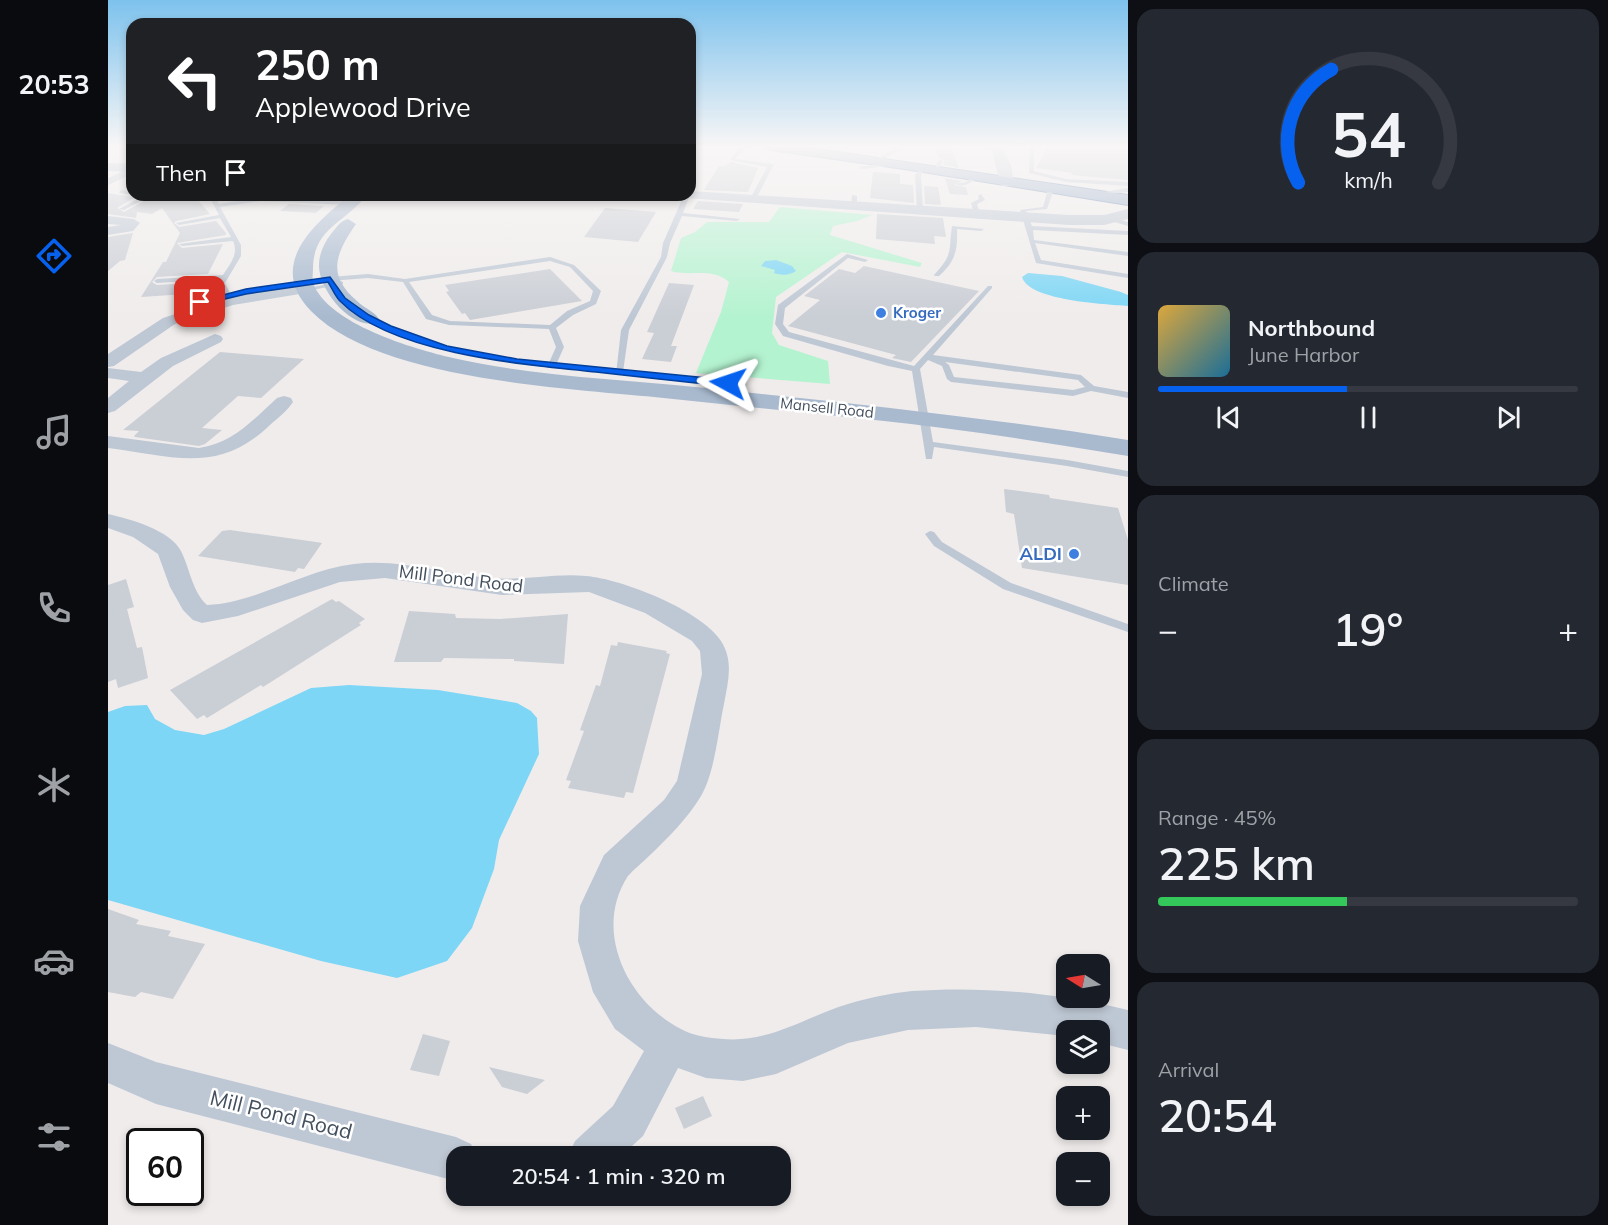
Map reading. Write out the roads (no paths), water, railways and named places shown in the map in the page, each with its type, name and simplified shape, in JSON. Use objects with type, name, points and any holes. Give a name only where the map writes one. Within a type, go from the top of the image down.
[{"type":"main road","points":[[305,286],[301,274],[304,256],[314,237],[356,203]]},
{"type":"main road","points":[[331,282],[327,259],[337,237],[358,203]]},
{"type":"main road","name":"Mansell Road","points":[[331,282],[342,299],[361,314],[417,339],[467,353],[923,411],[1128,448]]},
{"type":"main road","name":"Mansell Road","points":[[305,286],[314,301],[336,321],[363,336],[396,349],[458,367],[508,375],[923,411],[1008,413],[1128,432]]},
{"type":"main road","points":[[396,349],[417,339]]},
{"type":"street","points":[[868,203],[1028,222],[1107,219],[1124,205]]},
{"type":"street","points":[[108,219],[135,223],[128,228],[108,231]]},
{"type":"street","points":[[108,362],[169,321],[228,298],[331,282]]},
{"type":"street","points":[[108,407],[166,362],[215,339]]},
{"type":"street","points":[[108,373],[144,378]]},
{"type":"street","points":[[108,442],[199,454],[213,453],[228,449],[238,443],[284,402]]},
{"type":"street","name":"Mill Pond Road","points":[[108,521],[120,523],[163,544],[169,551],[193,608],[202,614],[223,612],[326,576],[370,569],[407,571],[491,586],[587,584],[604,586],[694,628],[709,643],[716,658],[716,674],[692,784],[675,810],[616,866],[598,906],[596,942],[606,980],[629,1015],[669,1045],[706,1058],[743,1061],[776,1054],[848,1024],[908,1011],[976,1008],[1075,1017],[1128,1030]]},
{"type":"street","points":[[601,1146],[628,1121],[669,1045]]},
{"type":"street","name":"Mill Pond Road","points":[[108,1064],[156,1083],[446,1156]]},
{"type":"lane","points":[[122,209],[133,203]]},
{"type":"lane","points":[[214,203],[238,245],[238,256],[222,283],[228,298]]},
{"type":"lane","points":[[216,206],[234,203]]},
{"type":"lane","points":[[620,372],[625,330],[664,257],[664,246],[684,203]]},
{"type":"lane","points":[[920,203],[920,211]]},
{"type":"lane","points":[[937,275],[948,266],[955,254],[954,227],[978,215],[981,203]]},
{"type":"lane","points":[[1046,203],[1045,207],[1023,210],[1038,262],[1128,276]]},
{"type":"lane","points":[[678,214],[737,219]]},
{"type":"lane","points":[[179,223],[221,216]]},
{"type":"lane","points":[[1028,222],[1092,231],[1128,233]]},
{"type":"lane","points":[[1089,249],[1092,231]]},
{"type":"lane","points":[[314,237],[337,237]]},
{"type":"lane","points":[[182,244],[234,239]]},
{"type":"lane","points":[[1031,241],[1128,254]]},
{"type":"lane","points":[[865,260],[847,256],[781,306],[779,324],[786,334],[916,369]]},
{"type":"lane","points":[[331,282],[386,276],[405,280],[550,259],[572,266],[597,291],[593,302],[570,313],[552,327],[449,323],[429,317],[405,280]]},
{"type":"lane","points":[[157,281],[226,277]]},
{"type":"lane","points":[[916,369],[990,287]]},
{"type":"lane","points":[[552,327],[560,347],[552,365]]},
{"type":"lane","points":[[927,357],[1081,378],[1091,388]]},
{"type":"lane","points":[[927,357],[945,364],[951,379],[1073,393],[1091,388],[1128,395]]},
{"type":"lane","points":[[916,369],[929,444],[929,457]]},
{"type":"lane","points":[[929,444],[1128,474]]},
{"type":"lane","points":[[930,534],[938,544],[1007,586],[1128,628]]},
{"type":"water","points":[[776,260],[792,266],[796,271],[780,274],[761,266],[765,261]]},
{"type":"water","points":[[1028,273],[1062,276],[1121,292],[1128,295],[1128,306],[1069,300],[1053,296],[1028,285],[1022,277]]},
{"type":"water","points":[[349,685],[438,690],[517,703],[531,711],[537,718],[539,754],[499,840],[494,869],[472,928],[447,961],[397,978],[321,961],[108,900],[108,712],[125,706],[147,705],[155,719],[175,730],[204,735],[224,729],[311,688]]},
{"type":"place","name":"Kroger","points":[[881,313]]},
{"type":"place","name":"ALDI","points":[[1074,554]]}]
